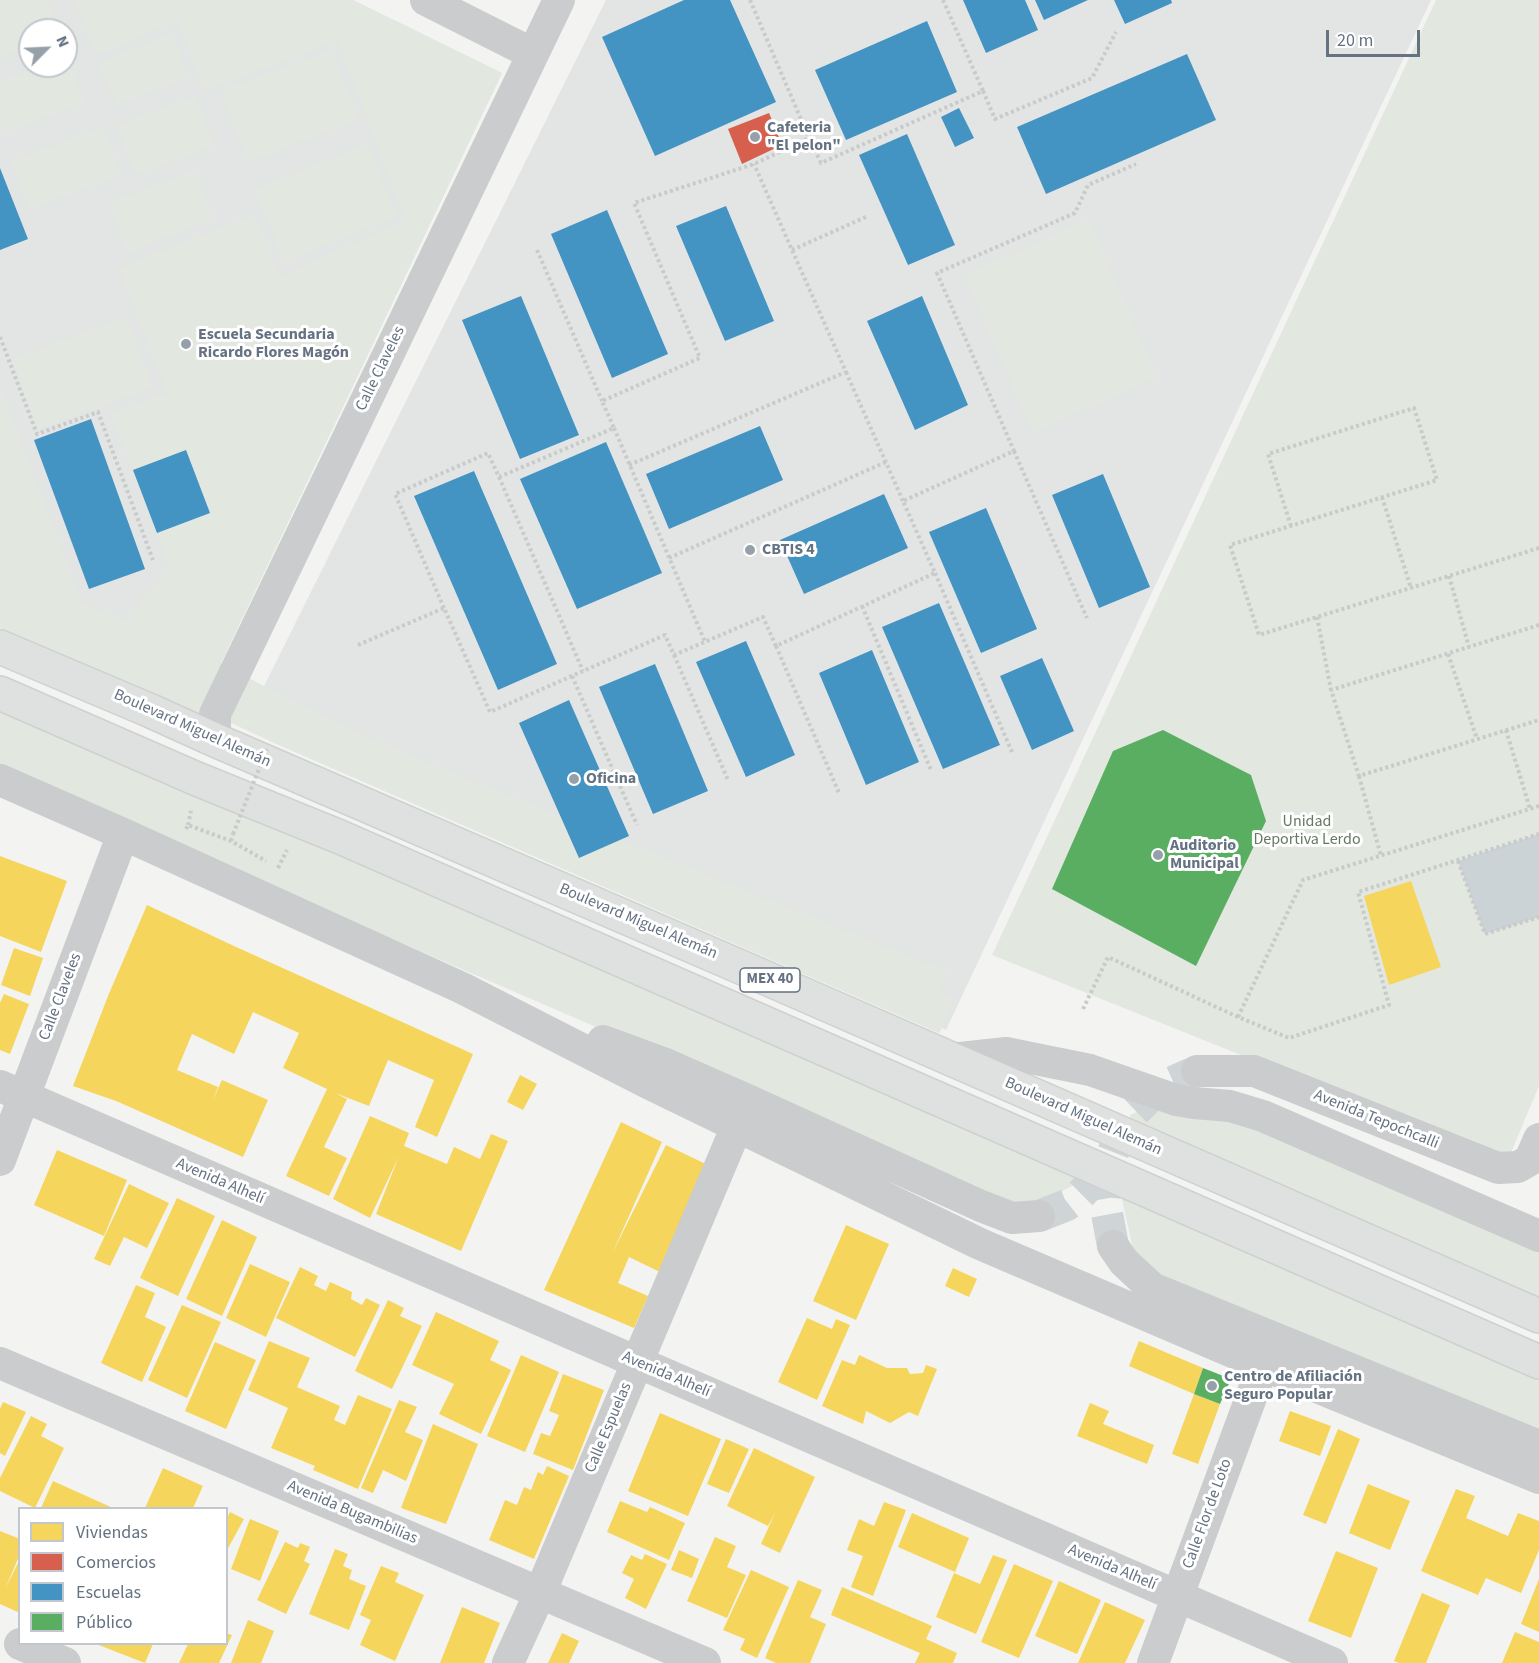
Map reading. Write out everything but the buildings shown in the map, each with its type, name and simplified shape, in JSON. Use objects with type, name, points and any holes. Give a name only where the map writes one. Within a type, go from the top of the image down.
[{"type":"main road","name":"Boulevard Miguel Alemán","points":[[0,646],[1539,1316]]},
{"type":"main road","name":"MEX 40","points":[[0,693],[197,779],[340,837],[1539,1362]]},
{"type":"street","points":[[426,0],[533,54]]},
{"type":"street","name":"Calle Claveles","points":[[215,740],[214,714],[559,0]]},
{"type":"street","points":[[0,780],[462,988],[648,1083],[980,1244],[1263,1365],[1539,1478]]},
{"type":"street","name":"Calle Claveles","points":[[0,1160],[12,1091],[123,834]]},
{"type":"street","points":[[462,988],[663,1063],[981,1206],[1012,1218],[1039,1216]]},
{"type":"street","points":[[951,1059],[1006,1053],[1090,1070],[1176,1100],[1230,1106],[1263,1116],[1539,1236]]},
{"type":"street","name":"Avenida Tepochcalli","points":[[1197,1071],[1254,1071],[1498,1168],[1518,1167],[1530,1160],[1539,1139]]},
{"type":"street","name":"Avenida Alhelí","points":[[12,1091],[1332,1663]]},
{"type":"street","name":"Calle Espuelas","points":[[508,1663],[540,1593],[737,1126]]},
{"type":"street","points":[[1113,1246],[1124,1262],[1152,1288],[1539,1446]]},
{"type":"street","name":"Avenida Bugambilias","points":[[0,1362],[705,1663]]},
{"type":"street","name":"Calle Flor de Loto","points":[[1153,1663],[1263,1365]]},
{"type":"street","points":[[0,1635],[18,1642]]},
{"type":"street","points":[[24,1645],[65,1663]]},
{"type":"path","points":[[750,0],[821,163],[983,91]]},
{"type":"path","points":[[943,0],[995,120],[1092,78],[1116,32]]},
{"type":"path","points":[[602,401],[700,358],[634,202],[754,164],[809,138]]},
{"type":"path","points":[[754,164],[1012,752]]},
{"type":"path","points":[[1087,618],[937,273],[1075,213],[1088,185],[1136,164]]},
{"type":"path","points":[[792,250],[868,216]]},
{"type":"path","points":[[537,250],[705,642]]},
{"type":"path","points":[[0,337],[37,434],[98,412],[153,560]]},
{"type":"path","points":[[629,465],[846,372]]},
{"type":"path","points":[[1291,526],[1268,454],[1414,408],[1437,480],[1382,497],[1291,526],[1230,545],[1259,635],[1539,548]]},
{"type":"path","points":[[499,477],[614,428]]},
{"type":"path","points":[[903,501],[1014,451]]},
{"type":"path","points":[[584,671],[488,453],[395,494],[490,712],[584,671],[665,634],[728,780]]},
{"type":"path","points":[[669,558],[886,462]]},
{"type":"path","points":[[1382,497],[1411,588]]},
{"type":"path","points":[[776,646],[934,573]]},
{"type":"path","points":[[1449,576],[1469,647]]},
{"type":"path","points":[[862,606],[931,770]]},
{"type":"path","points":[[358,645],[444,608]]},
{"type":"path","points":[[674,655],[763,617],[839,793]]},
{"type":"path","points":[[1317,617],[1331,690],[1359,776],[1380,856]]},
{"type":"path","points":[[1331,690],[1539,625]]},
{"type":"path","points":[[1448,654],[1477,740]]},
{"type":"path","points":[[572,676],[637,825]]},
{"type":"path","points":[[1359,776],[1539,720]]},
{"type":"path","points":[[1506,730],[1530,809]]},
{"type":"path","points":[[231,841],[267,749]]},
{"type":"path","points":[[1238,1017],[1303,880],[1539,806]]},
{"type":"path","points":[[1083,1009],[1108,957],[1289,1038],[1389,1005],[1358,892],[1539,834]]},
{"type":"path","points":[[1458,861],[1485,934],[1539,917]]},
{"type":"shaded area","name":"Escuela Secundaria Ricardo Flores Magón","points":[[0,0],[353,0],[502,73],[197,713],[0,615]]},
{"type":"shaded area","name":"CBTIS 4","points":[[606,0],[1431,0],[946,1030],[942,1028],[939,1033],[247,720]]},
{"type":"shaded area","points":[[1539,834],[1539,917],[1485,934],[1458,861]]},
{"type":"green space","points":[[0,0],[48,0],[55,18],[18,18],[18,52],[0,59]]},
{"type":"green space","points":[[73,0],[353,0],[502,73],[221,663],[227,666],[204,718],[0,628],[0,387],[82,603],[125,621],[169,567],[157,533],[210,513],[187,450],[133,470],[111,414],[167,393],[119,268],[254,215],[281,277],[405,220],[338,40],[204,91],[178,20],[98,55]]},
{"type":"green space","name":"Unidad Deportiva Lerdo","points":[[1436,0],[1539,0],[1539,1086],[1507,1162],[992,955]]},
{"type":"green space","points":[[172,34],[189,77],[116,105],[99,63]]},
{"type":"green space","points":[[332,50],[359,120],[248,162],[221,92]]},
{"type":"green space","points":[[18,75],[18,78],[76,78],[85,103],[4,133],[0,122],[0,82]]},
{"type":"green space","points":[[196,96],[214,146],[135,175],[117,125]]},
{"type":"green space","points":[[103,127],[121,175],[29,209],[11,161]]},
{"type":"green space","points":[[368,144],[397,216],[284,261],[255,190]]},
{"type":"green space","points":[[195,171],[213,219],[128,252],[109,203]]},
{"type":"green space","points":[[1089,220],[1157,378],[1032,432],[965,275]]},
{"type":"green space","points":[[126,317],[152,387],[38,429],[12,360]]},
{"type":"green space","points":[[249,678],[298,704],[406,754],[948,972],[939,993],[954,1000],[939,1033],[229,722]]},
{"type":"green space","points":[[0,703],[1089,1177],[1040,1203],[1011,1206],[0,770]]},
{"type":"green space","points":[[1141,1110],[1233,1114],[1539,1248],[1539,1308],[1133,1128],[1130,1115]]},
{"type":"green space","points":[[1119,1186],[1539,1368],[1539,1440],[1164,1282],[1135,1258]]},
{"type":"tunnel","points":[[1113,1246],[1104,1197],[1107,1168],[1126,1120],[1159,1088],[1197,1071]]},
{"type":"tunnel","points":[[1039,1216],[1067,1205],[1107,1168]]},
{"type":"place","name":"Cafeteria \"El pelon\"","points":[[755,137]]},
{"type":"place","name":"Escuela Secundaria Ricardo Flores Magón","points":[[186,344]]},
{"type":"place","name":"CBTIS 4","points":[[750,550]]},
{"type":"place","name":"Oficina","points":[[574,779]]},
{"type":"place","name":"Auditorio Municipal","points":[[1158,855]]},
{"type":"place","name":"Centro de Afiliación Seguro Popular","points":[[1212,1386]]}]
